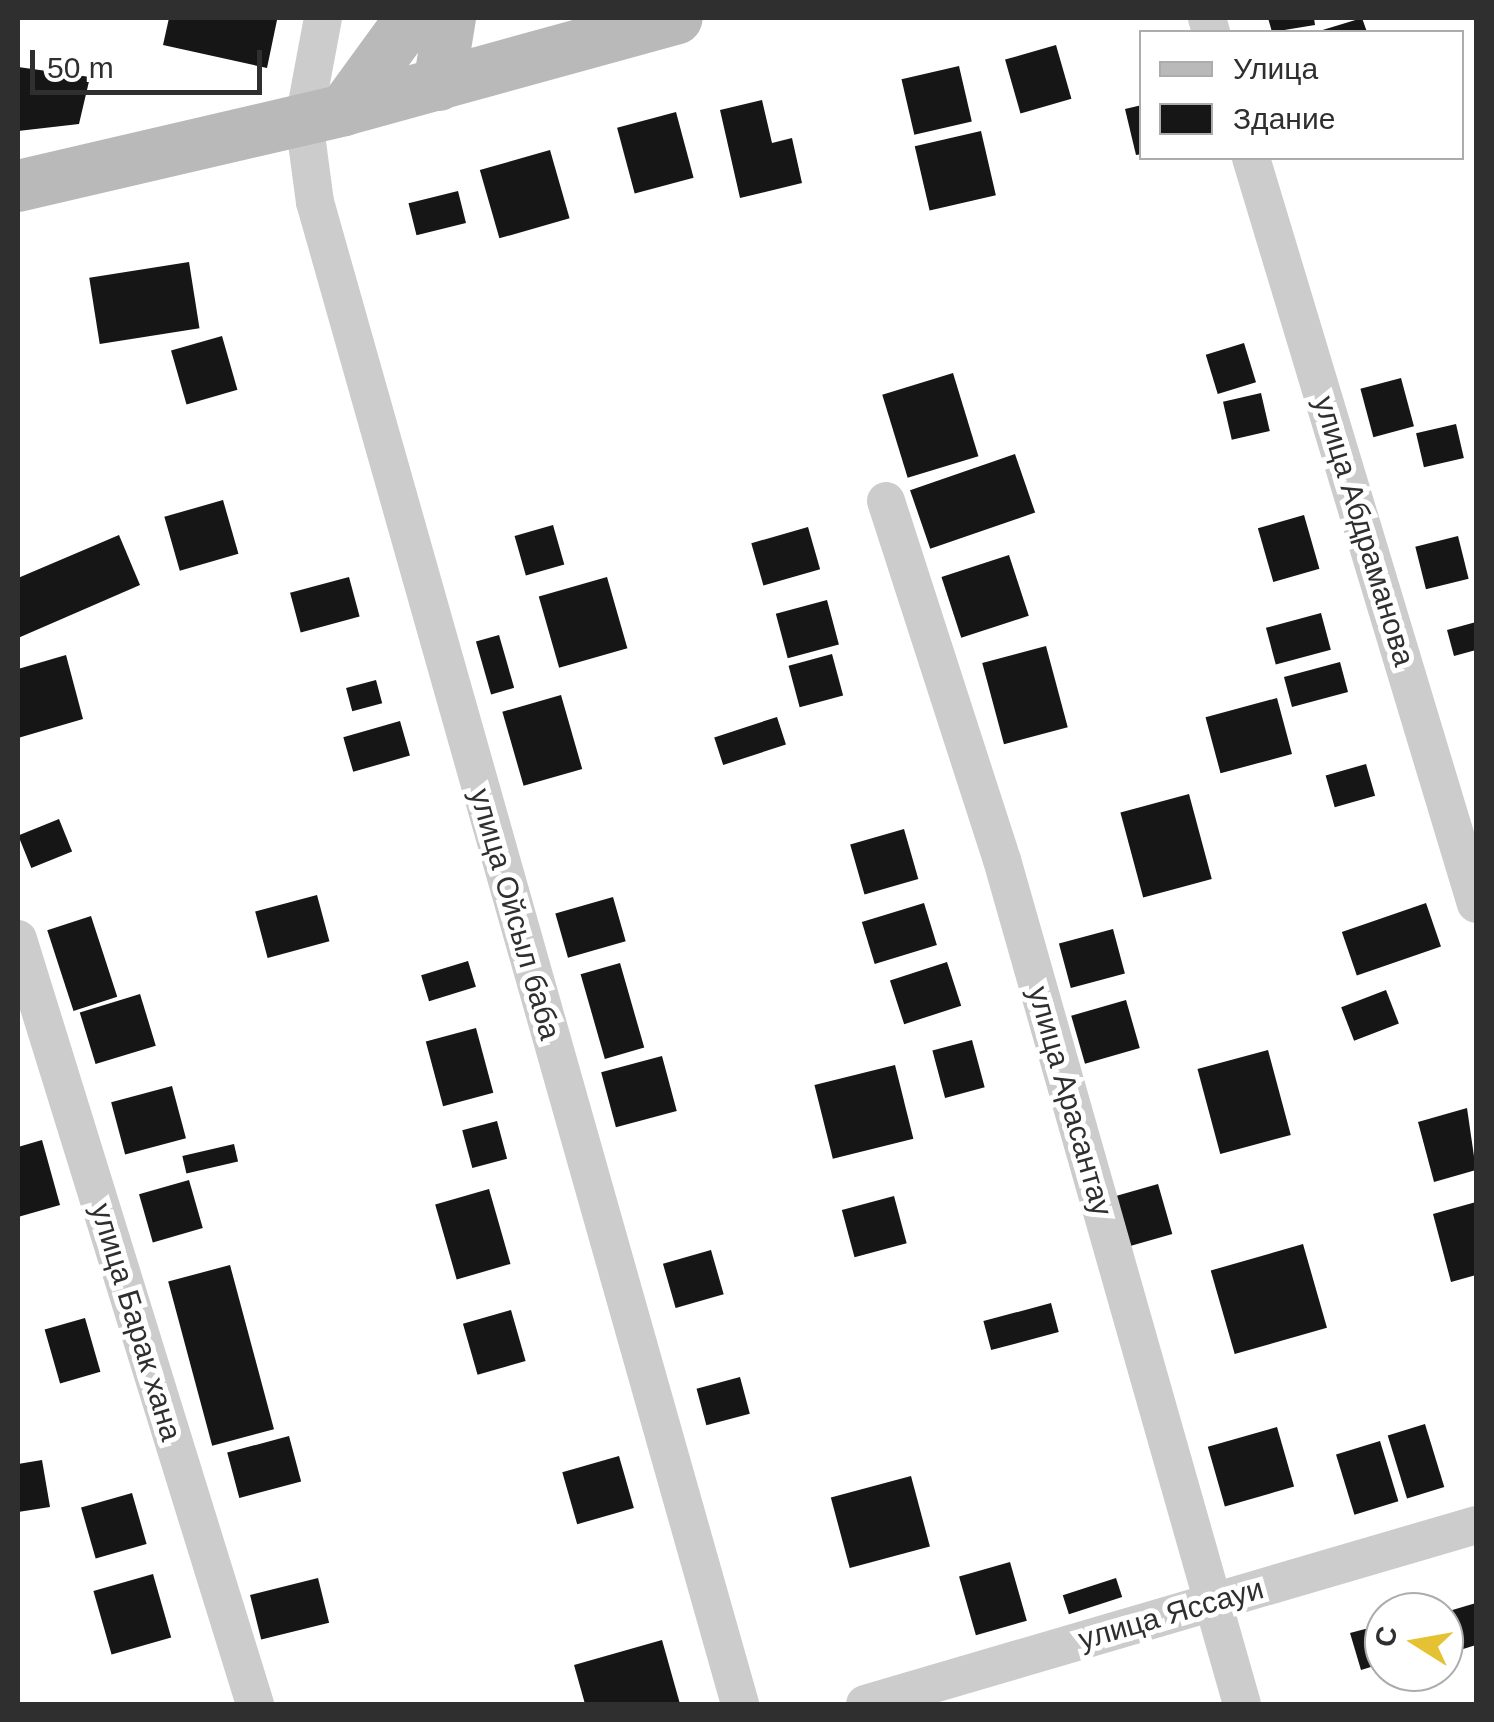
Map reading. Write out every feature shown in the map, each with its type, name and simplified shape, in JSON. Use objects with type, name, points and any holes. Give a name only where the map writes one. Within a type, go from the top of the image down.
[{"type":"street","name":"улица Ойсыл баба","points":[[322,18],[324,115],[315,202],[740,1704]]},
{"type":"street","points":[[324,115],[412,18]]},
{"type":"street","points":[[450,18],[457,79]]},
{"type":"street","points":[[457,79],[485,18]]},
{"type":"street","points":[[18,186],[324,115],[457,79],[556,31],[677,18]]},
{"type":"street","name":"улица Абдраманова","points":[[1251,160],[1476,904]]},
{"type":"street","name":"улица Арасантау","points":[[886,501],[1002,860],[1242,1704]]},
{"type":"street","name":"улица Барак хана","points":[[18,939],[255,1704]]},
{"type":"street","name":"улица Яссауи","points":[[865,1704],[1476,1525]]},
{"type":"building","points":[[169,18],[277,20],[267,68],[163,45]]},
{"type":"building","points":[[1268,18],[1314,18],[1315,25],[1271,30]]},
{"type":"building","points":[[1362,18],[1366,30],[1323,30]]},
{"type":"building","points":[[1056,45],[1071,99],[1020,113],[1005,60]]},
{"type":"building","points":[[959,66],[972,122],[914,135],[902,79]]},
{"type":"building","points":[[18,67],[90,77],[79,124],[18,131]]},
{"type":"building","points":[[762,100],[772,143],[792,138],[802,183],[740,198],[720,110]]},
{"type":"building","points":[[1139,106],[1139,154],[1136,155],[1125,109]]},
{"type":"building","points":[[676,112],[694,178],[635,193],[617,128]]},
{"type":"building","points":[[981,131],[996,195],[930,211],[915,146]]},
{"type":"building","points":[[550,150],[570,218],[499,238],[480,170]]},
{"type":"building","points":[[458,191],[466,223],[416,235],[409,203]]},
{"type":"building","points":[[189,262],[199,328],[100,344],[89,278]]},
{"type":"building","points":[[222,336],[237,390],[186,404],[171,351]]},
{"type":"building","points":[[1244,343],[1256,382],[1218,394],[1206,355]]},
{"type":"building","points":[[953,373],[978,456],[908,478],[882,395]]},
{"type":"building","points":[[1401,378],[1414,426],[1373,437],[1360,389]]},
{"type":"building","points":[[1261,393],[1270,431],[1232,440],[1223,402]]},
{"type":"building","points":[[1456,424],[1464,458],[1424,467],[1416,433]]},
{"type":"building","points":[[1015,454],[1035,513],[930,549],[910,490]]},
{"type":"building","points":[[223,500],[238,554],[180,571],[164,517]]},
{"type":"building","points":[[1304,515],[1319,569],[1273,582],[1258,528]]},
{"type":"building","points":[[553,525],[564,564],[526,575],[515,536]]},
{"type":"building","points":[[808,527],[820,569],[763,586],[751,543]]},
{"type":"building","points":[[119,535],[140,585],[18,638],[18,578]]},
{"type":"building","points":[[1458,536],[1469,579],[1426,589],[1415,547]]},
{"type":"building","points":[[1009,555],[1029,616],[961,638],[941,577]]},
{"type":"building","points":[[349,577],[360,617],[301,632],[290,593]]},
{"type":"building","points":[[607,577],[627,648],[559,668],[539,597]]},
{"type":"building","points":[[827,600],[839,644],[788,658],[776,614]]},
{"type":"building","points":[[1321,613],[1331,650],[1276,664],[1266,628]]},
{"type":"building","points":[[1476,622],[1476,650],[1454,656],[1447,630]]},
{"type":"building","points":[[499,635],[514,688],[491,694],[476,642]]},
{"type":"building","points":[[1046,646],[1068,727],[1004,744],[982,663]]},
{"type":"building","points":[[832,654],[843,696],[800,707],[789,666]]},
{"type":"building","points":[[66,655],[83,719],[18,738],[18,669]]},
{"type":"building","points":[[1340,662],[1348,692],[1292,707],[1284,677]]},
{"type":"building","points":[[376,680],[382,703],[352,711],[346,688]]},
{"type":"building","points":[[561,695],[582,769],[524,786],[502,712]]},
{"type":"building","points":[[1277,698],[1292,754],[1221,773],[1206,717]]},
{"type":"building","points":[[777,717],[786,745],[723,765],[714,737]]},
{"type":"building","points":[[400,721],[410,756],[353,772],[343,737]]},
{"type":"building","points":[[1366,764],[1375,796],[1335,807],[1326,776]]},
{"type":"building","points":[[1189,794],[1212,879],[1143,897],[1120,812]]},
{"type":"building","points":[[59,819],[72,851],[31,868],[18,835]]},
{"type":"building","points":[[904,829],[918,879],[865,894],[850,844]]},
{"type":"building","points":[[317,895],[329,941],[268,958],[255,912]]},
{"type":"building","points":[[613,897],[626,941],[568,958],[555,914]]},
{"type":"building","points":[[924,903],[937,945],[875,964],[862,922]]},
{"type":"building","points":[[1426,903],[1441,946],[1357,975],[1342,932]]},
{"type":"building","points":[[91,916],[117,997],[74,1011],[47,930]]},
{"type":"building","points":[[1113,929],[1125,973],[1071,988],[1059,943]]},
{"type":"building","points":[[468,961],[476,987],[429,1001],[421,975]]},
{"type":"building","points":[[947,962],[961,1006],[904,1024],[890,981]]},
{"type":"building","points":[[620,963],[644,1048],[605,1059],[581,974]]},
{"type":"building","points":[[1386,990],[1399,1024],[1354,1041],[1341,1007]]},
{"type":"building","points":[[140,994],[156,1046],[96,1064],[80,1012]]},
{"type":"building","points":[[1126,1000],[1140,1048],[1085,1064],[1071,1016]]},
{"type":"building","points":[[476,1028],[493,1093],[443,1106],[426,1041]]},
{"type":"building","points":[[972,1040],[985,1087],[945,1098],[932,1051]]},
{"type":"building","points":[[1268,1050],[1291,1135],[1220,1154],[1197,1069]]},
{"type":"building","points":[[662,1056],[677,1111],[616,1127],[601,1072]]},
{"type":"building","points":[[895,1065],[913,1139],[833,1159],[814,1085]]},
{"type":"building","points":[[172,1086],[186,1138],[125,1154],[111,1102]]},
{"type":"building","points":[[1467,1108],[1476,1170],[1434,1182],[1418,1122]]},
{"type":"building","points":[[497,1121],[507,1159],[472,1168],[462,1130]]},
{"type":"building","points":[[42,1140],[60,1205],[18,1217],[18,1147]]},
{"type":"building","points":[[234,1144],[238,1162],[186,1173],[182,1156]]},
{"type":"building","points":[[189,1180],[203,1228],[153,1242],[139,1194]]},
{"type":"building","points":[[1158,1184],[1172,1234],[1122,1248],[1108,1198]]},
{"type":"building","points":[[489,1189],[510,1264],[457,1279],[435,1204]]},
{"type":"building","points":[[894,1196],[907,1243],[855,1257],[842,1210]]},
{"type":"building","points":[[1476,1202],[1476,1275],[1451,1282],[1433,1214]]},
{"type":"building","points":[[1303,1244],[1327,1328],[1235,1354],[1211,1270]]},
{"type":"building","points":[[711,1250],[724,1294],[676,1308],[663,1264]]},
{"type":"building","points":[[230,1265],[274,1429],[212,1446],[168,1282]]},
{"type":"building","points":[[1051,1303],[1059,1332],[991,1350],[983,1321]]},
{"type":"building","points":[[511,1310],[526,1361],[478,1375],[463,1324]]},
{"type":"building","points":[[85,1318],[100,1372],[60,1383],[45,1330]]},
{"type":"building","points":[[740,1377],[750,1414],[706,1425],[697,1389]]},
{"type":"building","points":[[1425,1424],[1444,1487],[1407,1499],[1388,1435]]},
{"type":"building","points":[[1277,1427],[1294,1487],[1225,1506],[1208,1447]]},
{"type":"building","points":[[289,1436],[301,1481],[239,1498],[227,1453]]},
{"type":"building","points":[[1380,1441],[1398,1501],[1354,1515],[1336,1454]]},
{"type":"building","points":[[619,1456],[634,1508],[577,1524],[562,1472]]},
{"type":"building","points":[[42,1460],[50,1507],[18,1512],[18,1464]]},
{"type":"building","points":[[911,1476],[930,1547],[850,1568],[831,1497]]},
{"type":"building","points":[[132,1493],[147,1544],[96,1559],[81,1508]]},
{"type":"building","points":[[1010,1562],[1027,1621],[976,1635],[959,1577]]},
{"type":"building","points":[[153,1574],[171,1637],[112,1655],[93,1591]]},
{"type":"building","points":[[318,1578],[329,1623],[261,1640],[250,1595]]},
{"type":"building","points":[[1116,1578],[1122,1597],[1069,1614],[1063,1595]]},
{"type":"building","points":[[1476,1603],[1476,1645],[1464,1649],[1464,1607]]},
{"type":"building","points":[[1364,1629],[1364,1669],[1361,1670],[1350,1633]]},
{"type":"building","points":[[662,1640],[680,1704],[585,1704],[574,1665]]}]
